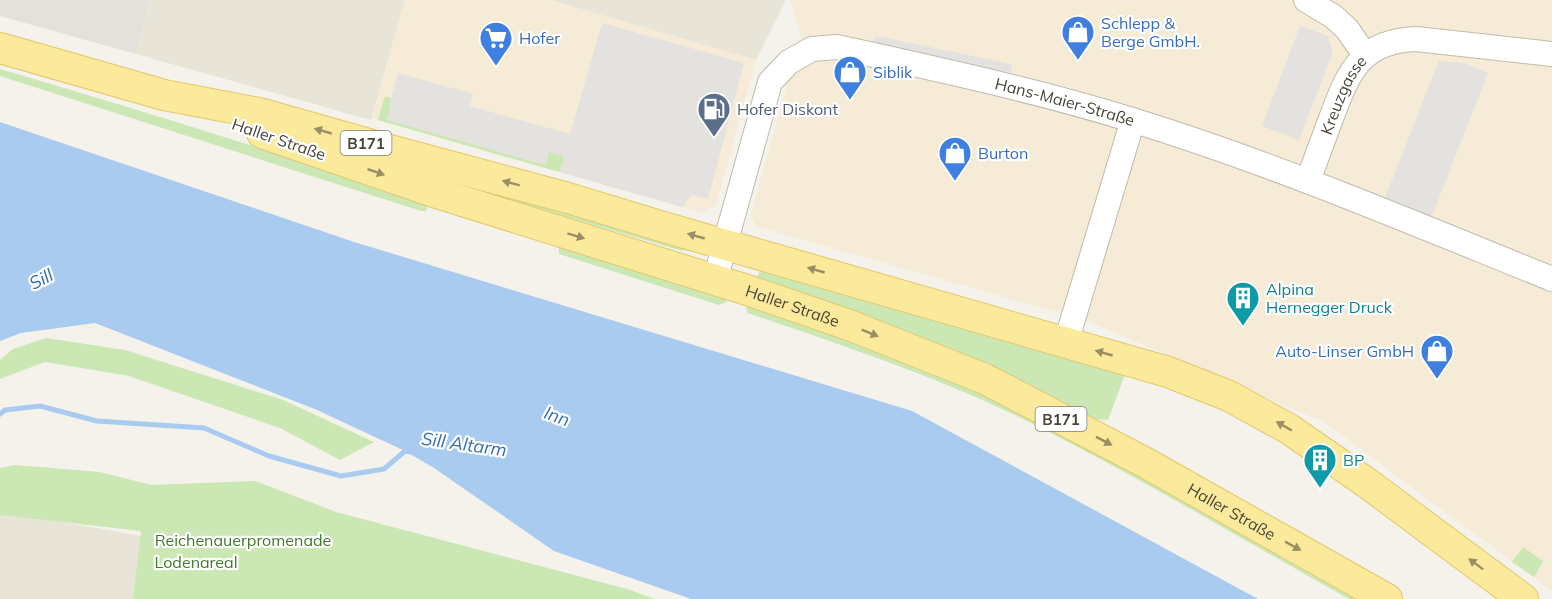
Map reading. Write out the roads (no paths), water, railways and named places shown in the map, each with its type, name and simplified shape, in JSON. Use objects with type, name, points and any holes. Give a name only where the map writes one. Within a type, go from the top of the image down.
[{"type":"main road","name":"Haller Straße","points":[[0,48],[164,95],[259,113],[568,198],[1168,372],[1229,396],[1289,429],[1376,490],[1508,595]]},
{"type":"main road","name":"Haller Straße","points":[[164,95],[240,126],[440,194],[716,280],[849,325],[985,379],[1146,463],[1387,599]]},
{"type":"street","name":"Kreuzgasse","points":[[1306,0],[1334,17],[1347,29],[1365,55],[1356,64],[1343,85],[1308,181]]},
{"type":"street","points":[[1365,55],[1387,43],[1416,39],[1552,54]]},
{"type":"street","name":"Hans-Maier-Straße","points":[[716,280],[770,82],[789,62],[812,49],[837,47],[1003,84],[1133,120],[1308,181],[1552,279]]},
{"type":"street","points":[[1066,342],[1133,120]]},
{"type":"water","points":[[0,122],[354,242],[912,411],[1258,599],[691,599],[554,551],[434,468],[405,451],[317,410],[95,323],[21,333],[0,341]]},
{"type":"waterway","name":"Sill Altarm","points":[[0,414],[5,410],[40,406],[97,421],[204,428],[269,456],[341,476],[384,469],[405,451],[411,452]]},
{"type":"place","name":"Schlepp & Berge GmbH.","points":[[1078,61]]},
{"type":"place","name":"Hofer","points":[[496,67]]},
{"type":"place","name":"Siblik","points":[[850,101]]},
{"type":"place","name":"Hofer Diskont","points":[[714,138]]},
{"type":"place","name":"Burton","points":[[955,182]]},
{"type":"place","name":"Alpina Hernegger Druck","points":[[1243,327]]},
{"type":"place","name":"Auto-Linser GmbH","points":[[1437,380]]},
{"type":"place","name":"BP","points":[[1320,489]]},
{"type":"water label","name":"Sill","points":[[41,279]]},
{"type":"water label","name":"Inn","points":[[557,416]]},
{"type":"park label","name":"Reichenauerpromenade","points":[[243,540]]},
{"type":"park label","name":"Lodenareal","points":[[196,562]]}]
